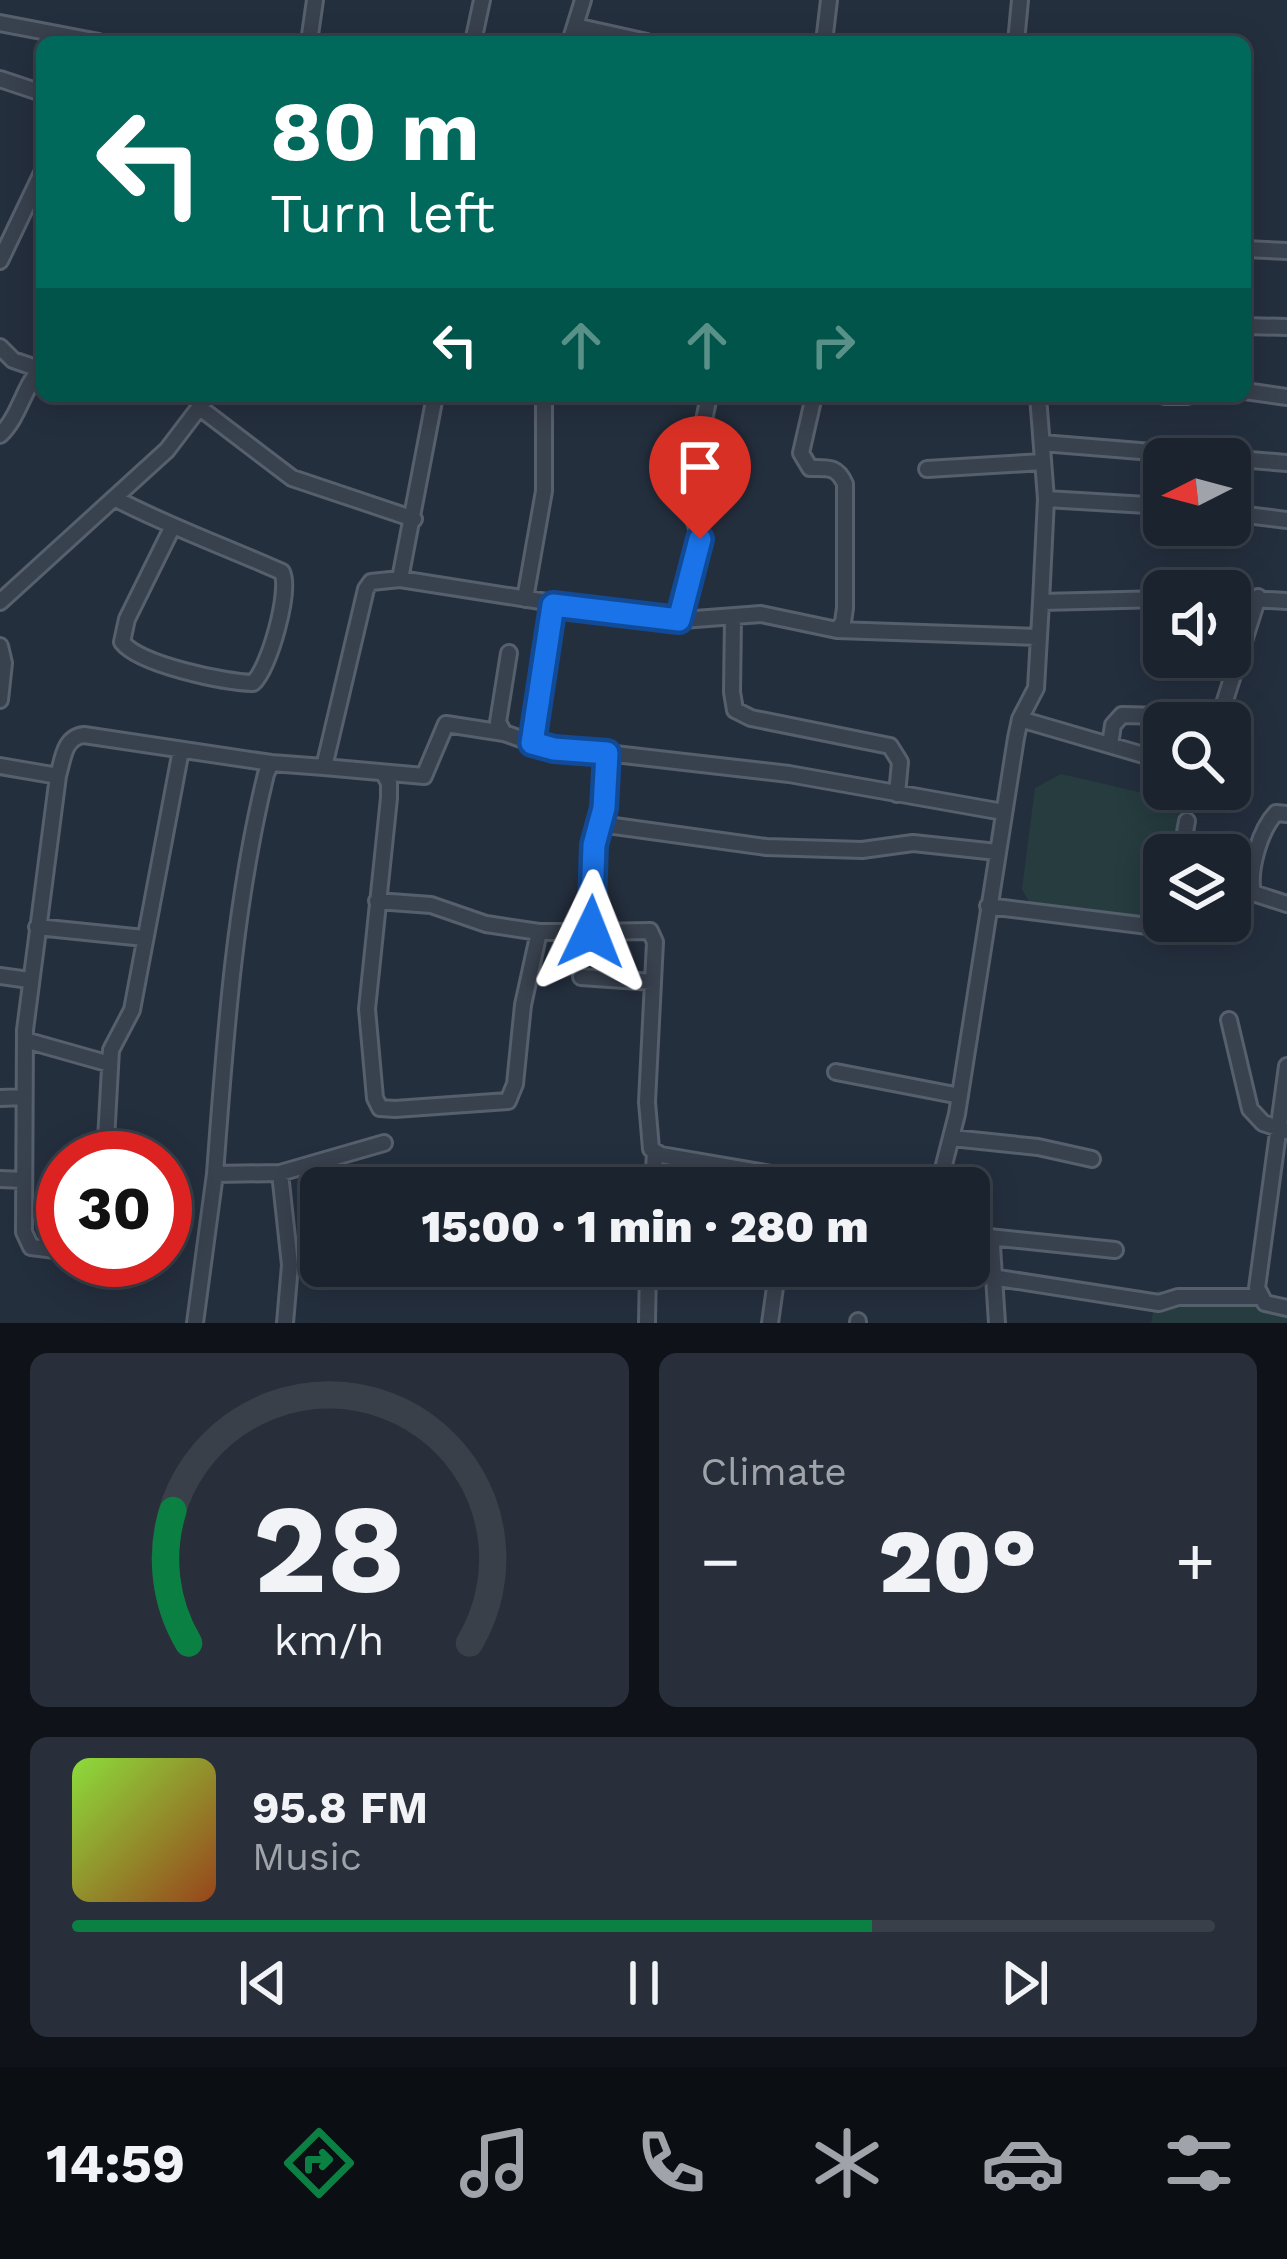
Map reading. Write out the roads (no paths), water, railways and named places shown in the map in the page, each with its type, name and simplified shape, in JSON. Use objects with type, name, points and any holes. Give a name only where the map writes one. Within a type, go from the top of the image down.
[{"type":"street","points":[[310,36],[314,0]]},
{"type":"street","points":[[474,36],[482,0]]},
{"type":"street","points":[[572,36],[583,0]]},
{"type":"street","points":[[825,36],[830,0]]},
{"type":"street","points":[[1017,36],[1020,0]]},
{"type":"street","points":[[0,23],[68,36]]},
{"type":"street","points":[[575,26],[620,36]]},
{"type":"street","points":[[0,80],[36,91]]},
{"type":"street","points":[[0,261],[36,186]]},
{"type":"street","points":[[1251,249],[1287,251]]},
{"type":"street","points":[[1251,326],[1287,328]]},
{"type":"street","points":[[0,347],[13,360],[36,367]]},
{"type":"street","points":[[0,435],[20,408],[36,373]]},
{"type":"street","points":[[1251,392],[1287,397]]},
{"type":"street","points":[[0,602],[167,450],[204,402],[292,478],[414,519]]},
{"type":"street","points":[[400,579],[433,402]]},
{"type":"street","points":[[524,598],[544,491],[544,402]]},
{"type":"street","points":[[679,620],[700,539],[688,497],[708,402]]},
{"type":"street","points":[[813,402],[803,462],[810,468],[831,467],[840,472],[845,484],[845,608],[837,629]]},
{"type":"street","points":[[944,1167],[960,1096],[1020,719],[1036,688],[1046,499],[1039,402]]},
{"type":"street","points":[[1042,443],[1287,464]]},
{"type":"street","points":[[927,470],[1043,462]]},
{"type":"street","points":[[116,499],[172,528],[191,531],[282,572],[286,579],[267,661],[253,683],[225,681],[140,655],[122,642],[127,620],[172,528]]},
{"type":"street","points":[[1046,499],[1143,505]]},
{"type":"street","points":[[1251,516],[1287,520]]},
{"type":"street","points":[[324,767],[366,589],[381,579],[679,620],[761,614],[837,629],[1040,637]]},
{"type":"street","points":[[1251,597],[1287,601]]},
{"type":"street","points":[[1110,745],[1113,725],[1122,715],[1209,717],[1221,713],[1258,597]]},
{"type":"street","points":[[1041,602],[1143,600]]},
{"type":"street","points":[[532,743],[553,605]]},
{"type":"street","points":[[733,616],[735,710],[751,718],[890,746],[900,762],[897,794]]},
{"type":"street","points":[[0,646],[4,664],[0,700]]},
{"type":"street","points":[[504,733],[498,722],[509,653]]},
{"type":"street","points":[[1020,719],[1143,754]]},
{"type":"street","points":[[36,1248],[26,1243],[24,1180],[29,980],[58,776],[74,736],[271,763],[424,776],[446,724],[504,733],[554,749],[790,774],[1003,812]]},
{"type":"street","points":[[107,1131],[111,1050],[129,1022],[181,750]]},
{"type":"street","points":[[591,932],[594,845],[604,808],[607,753]]},
{"type":"street","points":[[194,1323],[215,1174],[247,854],[271,763]]},
{"type":"street","points":[[0,766],[58,776]]},
{"type":"street","points":[[384,774],[389,798],[367,1010],[375,1098],[380,1108],[508,1101],[515,1084],[539,932]]},
{"type":"street","points":[[1287,814],[1276,813],[1265,826],[1250,880],[1252,892],[1287,904]]},
{"type":"street","points":[[1184,834],[1186,821]]},
{"type":"street","points":[[600,824],[766,848],[862,850],[913,843],[997,852]]},
{"type":"street","points":[[376,902],[431,905],[486,924],[539,932],[650,932],[655,942],[647,1102],[654,1167]]},
{"type":"street","points":[[988,907],[1143,925]]},
{"type":"street","points":[[37,927],[144,938]]},
{"type":"street","points":[[0,976],[29,980]]},
{"type":"street","points":[[581,977],[653,982]]},
{"type":"street","points":[[1229,1020],[1250,1109],[1263,1123],[1282,1129]]},
{"type":"street","points":[[25,1040],[110,1064]]},
{"type":"street","points":[[1259,1297],[1287,1066]]},
{"type":"street","points":[[836,1072],[960,1096]]},
{"type":"street","points":[[0,1098],[24,1097]]},
{"type":"street","points":[[952,1138],[1038,1147],[1092,1159]]},
{"type":"street","points":[[215,1174],[280,1173],[385,1143]]},
{"type":"street","points":[[655,1152],[735,1167]]},
{"type":"street","points":[[280,1173],[290,1265],[286,1323]]},
{"type":"street","points":[[0,1179],[24,1180]]},
{"type":"street","points":[[990,1238],[1115,1250]]},
{"type":"street","points":[[990,1258],[997,1323]]},
{"type":"street","points":[[992,1277],[1160,1303],[1178,1297],[1259,1297],[1287,1308]]},
{"type":"street","points":[[646,1323],[647,1287]]},
{"type":"street","points":[[770,1323],[775,1287]]}]
